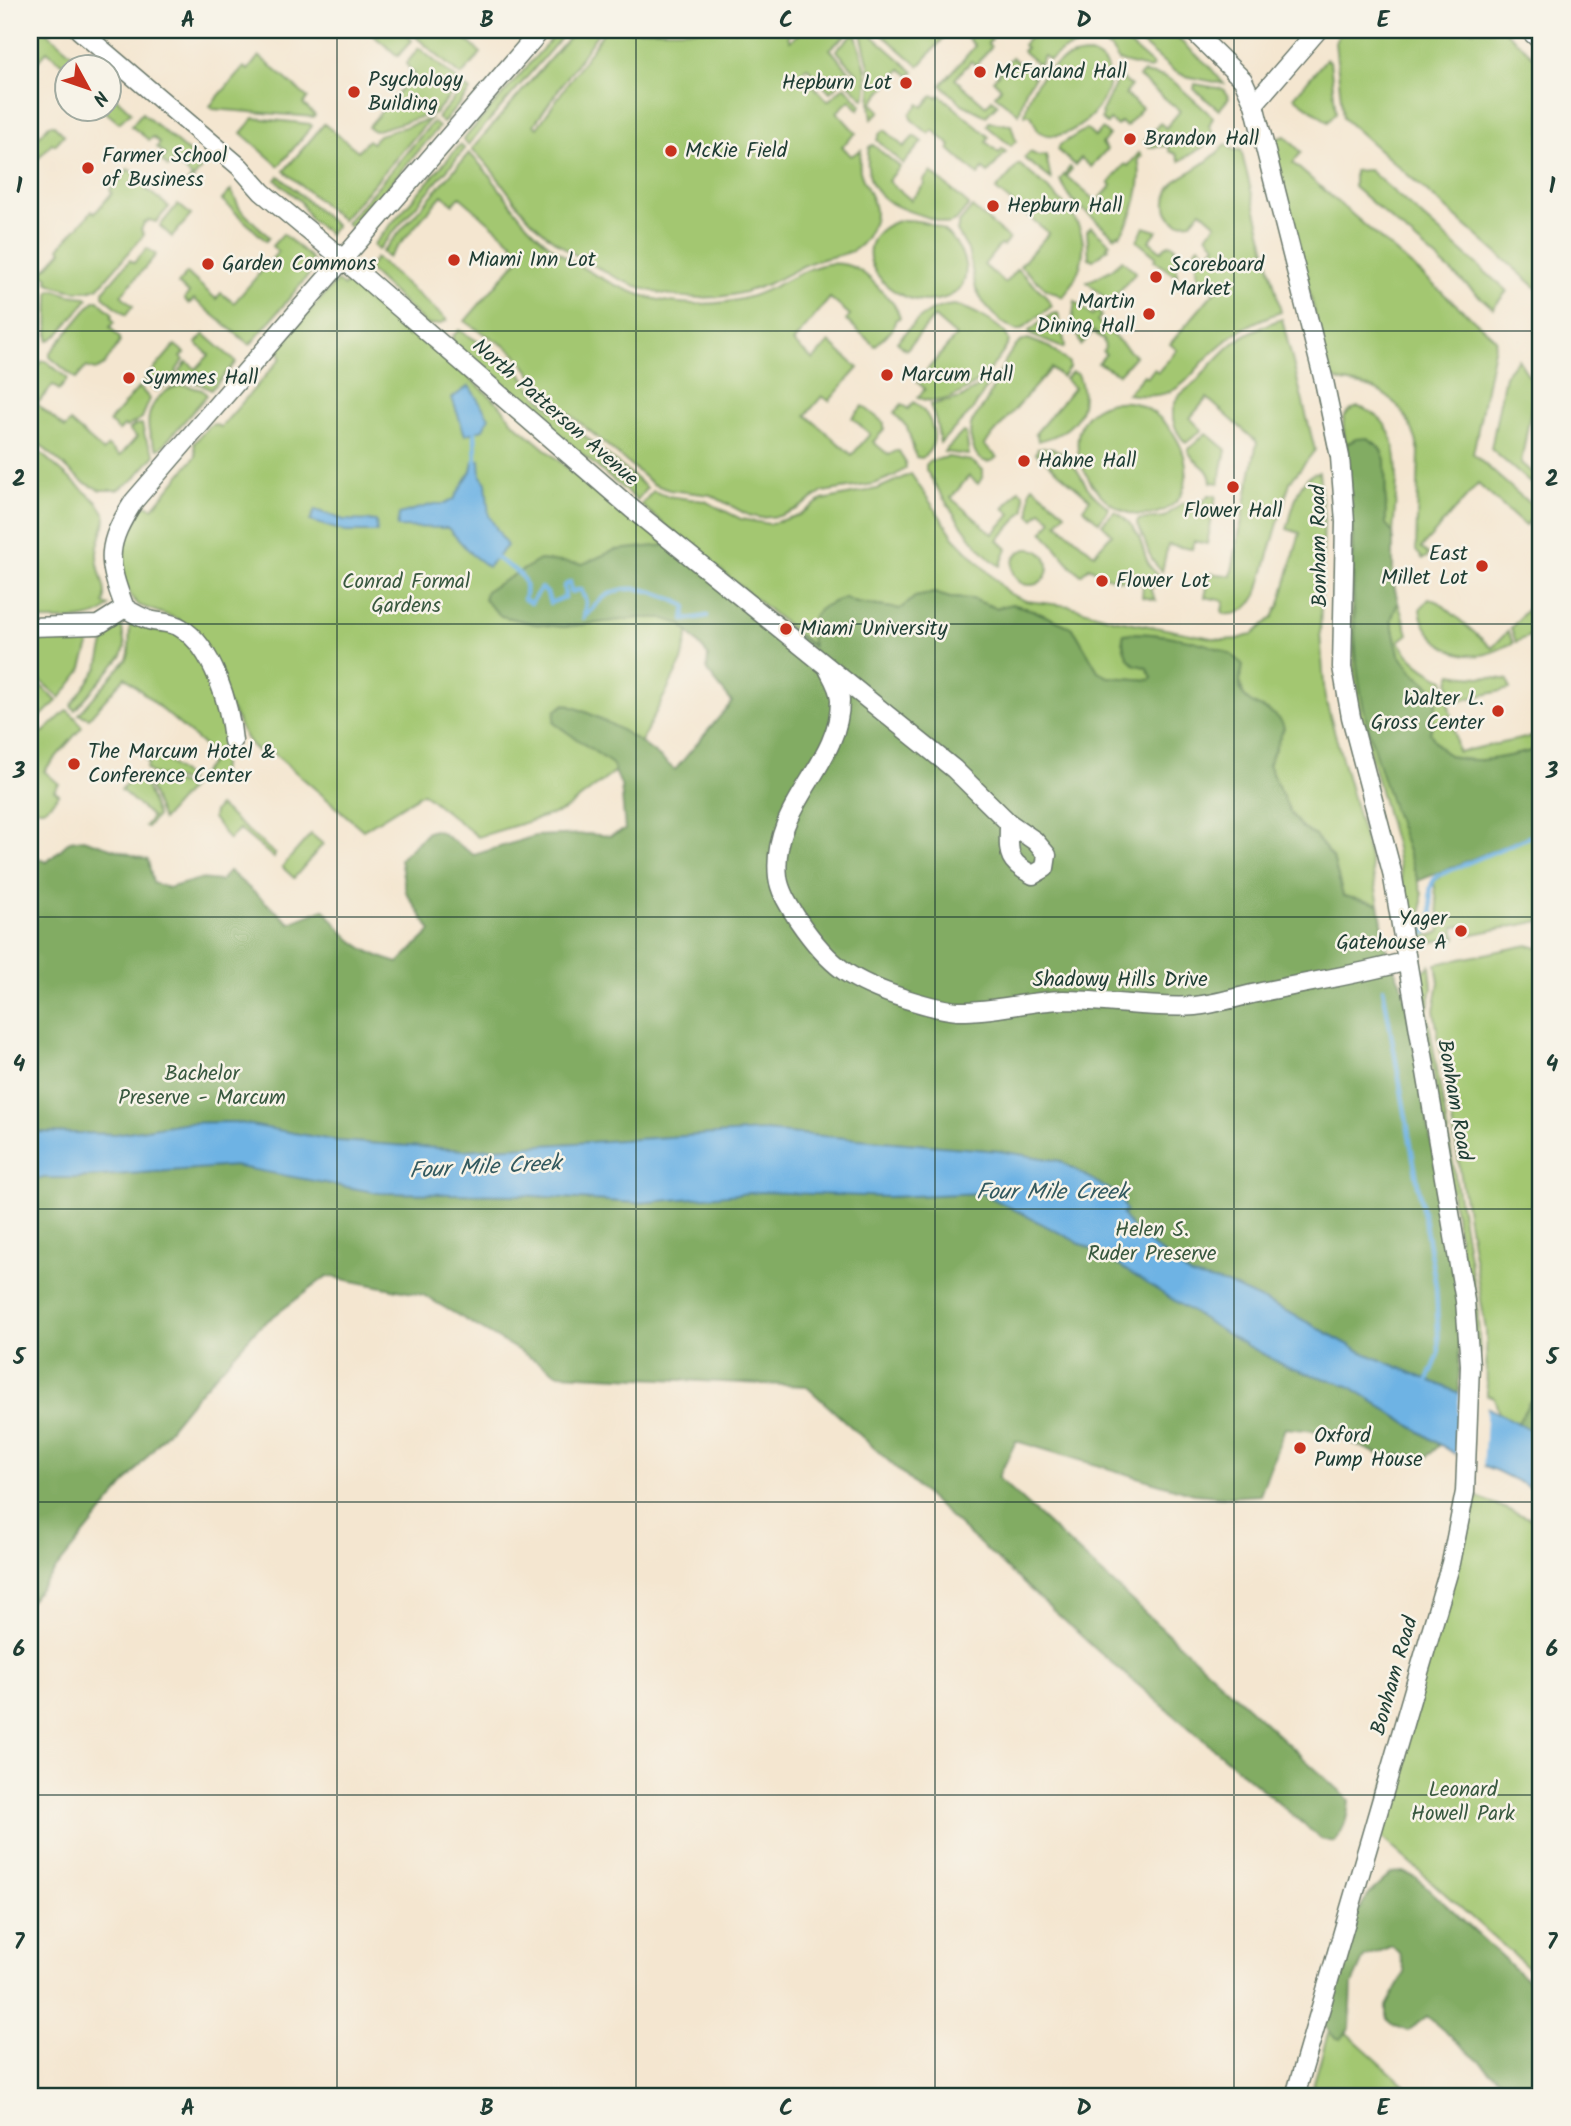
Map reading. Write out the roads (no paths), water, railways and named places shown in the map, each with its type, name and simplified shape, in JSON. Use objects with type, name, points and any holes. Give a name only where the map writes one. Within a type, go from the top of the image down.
[{"type":"street","name":"North Patterson Avenue","points":[[79,30],[240,167],[262,192],[632,509],[954,769],[1009,823]]},
{"type":"street","points":[[233,741],[226,698],[205,654],[182,628],[138,616],[125,608],[115,582],[111,556],[117,529],[134,501],[541,30]]},
{"type":"street","name":"Bonham Road","points":[[1192,30],[1243,80],[1254,104],[1324,381],[1340,457],[1345,522],[1342,667],[1351,717],[1392,872],[1465,1301],[1469,1387],[1465,1492],[1444,1589],[1295,2096]]},
{"type":"street","points":[[1254,104],[1318,30]]},
{"type":"street","points":[[1529,30],[1541,41]]},
{"type":"street","points":[[30,627],[98,625],[125,608]]},
{"type":"street","name":"Shadowy Hills Drive","points":[[828,668],[838,691],[838,711],[831,741],[782,830],[777,860],[779,881],[789,906],[812,940],[847,975],[867,986],[916,1002],[956,1011],[1040,1000],[1195,1006],[1363,973],[1408,961]]},
{"type":"water","points":[[469,386],[489,417],[483,429],[465,435],[452,398]]},
{"type":"water","points":[[480,460],[481,476],[486,483],[489,516],[507,546],[488,567],[471,554],[448,528],[397,527],[399,514],[434,504],[445,504],[454,499],[471,471],[473,461]]},
{"type":"water","points":[[315,510],[344,520],[376,521],[377,532],[346,532],[310,521]]},
{"type":"water","name":"Four Mile Creek","points":[[234,1122],[337,1141],[464,1150],[763,1131],[999,1151],[1060,1161],[1120,1196],[1126,1212],[1122,1214],[1133,1230],[1191,1276],[1227,1284],[1292,1314],[1362,1352],[1459,1393],[1541,1435],[1541,1493],[1497,1471],[1460,1457],[1349,1386],[1287,1367],[1230,1336],[1099,1253],[982,1193],[888,1197],[762,1192],[637,1203],[520,1195],[379,1193],[234,1166],[75,1178],[30,1178],[30,1132],[116,1134],[183,1123]]},
{"type":"waterway","points":[[475,432],[476,461]]},
{"type":"waterway","points":[[496,558],[515,570],[523,579],[526,591],[524,599],[531,603],[541,588],[547,593],[550,603],[565,597],[564,586],[570,582],[571,592],[581,589],[586,602],[584,618],[603,598],[623,589],[645,590],[686,606],[684,620],[707,616]]},
{"type":"waterway","points":[[1425,933],[1432,918],[1430,890],[1437,876],[1541,832]]},
{"type":"waterway","points":[[1383,988],[1436,1286],[1439,1354],[1427,1383]]},
{"type":"place","name":"McFarland Hall","points":[[980,72]]},
{"type":"place","name":"Hepburn Lot","points":[[906,83]]},
{"type":"place","name":"Psychology Building","points":[[354,92]]},
{"type":"place","name":"Brandon Hall","points":[[1130,139]]},
{"type":"place","name":"McKie Field","points":[[671,151]]},
{"type":"place","name":"Farmer School of Business","points":[[88,168]]},
{"type":"place","name":"Hepburn Hall","points":[[993,206]]},
{"type":"place","name":"Miami Inn Lot","points":[[454,260]]},
{"type":"place","name":"Garden Commons","points":[[208,264]]},
{"type":"place","name":"Scoreboard Market","points":[[1156,277]]},
{"type":"place","name":"Martin Dining Hall","points":[[1149,314]]},
{"type":"place","name":"Marcum Hall","points":[[887,375]]},
{"type":"place","name":"Symmes Hall","points":[[129,378]]},
{"type":"place","name":"Hahne Hall","points":[[1024,461]]},
{"type":"place","name":"Flower Hall","points":[[1233,487]]},
{"type":"place","name":"East Millet Lot","points":[[1482,566]]},
{"type":"place","name":"Flower Lot","points":[[1102,581]]},
{"type":"place","name":"Miami University","points":[[786,629]]},
{"type":"place","name":"Walter L. Gross Center","points":[[1498,711]]},
{"type":"place","name":"The Marcum Hotel & Conference Center","points":[[74,764]]},
{"type":"place","name":"Yager Gatehouse A","points":[[1461,931]]},
{"type":"place","name":"Oxford Pump House","points":[[1300,1448]]},
{"type":"park label","name":"Conrad Formal Gardens","points":[[406,594]]},
{"type":"park label","name":"Bachelor Preserve - Marcum","points":[[202,1086]]},
{"type":"park label","name":"Helen S. Ruder Preserve","points":[[1152,1242]]},
{"type":"park label","name":"Leonard Howell Park","points":[[1463,1802]]}]
